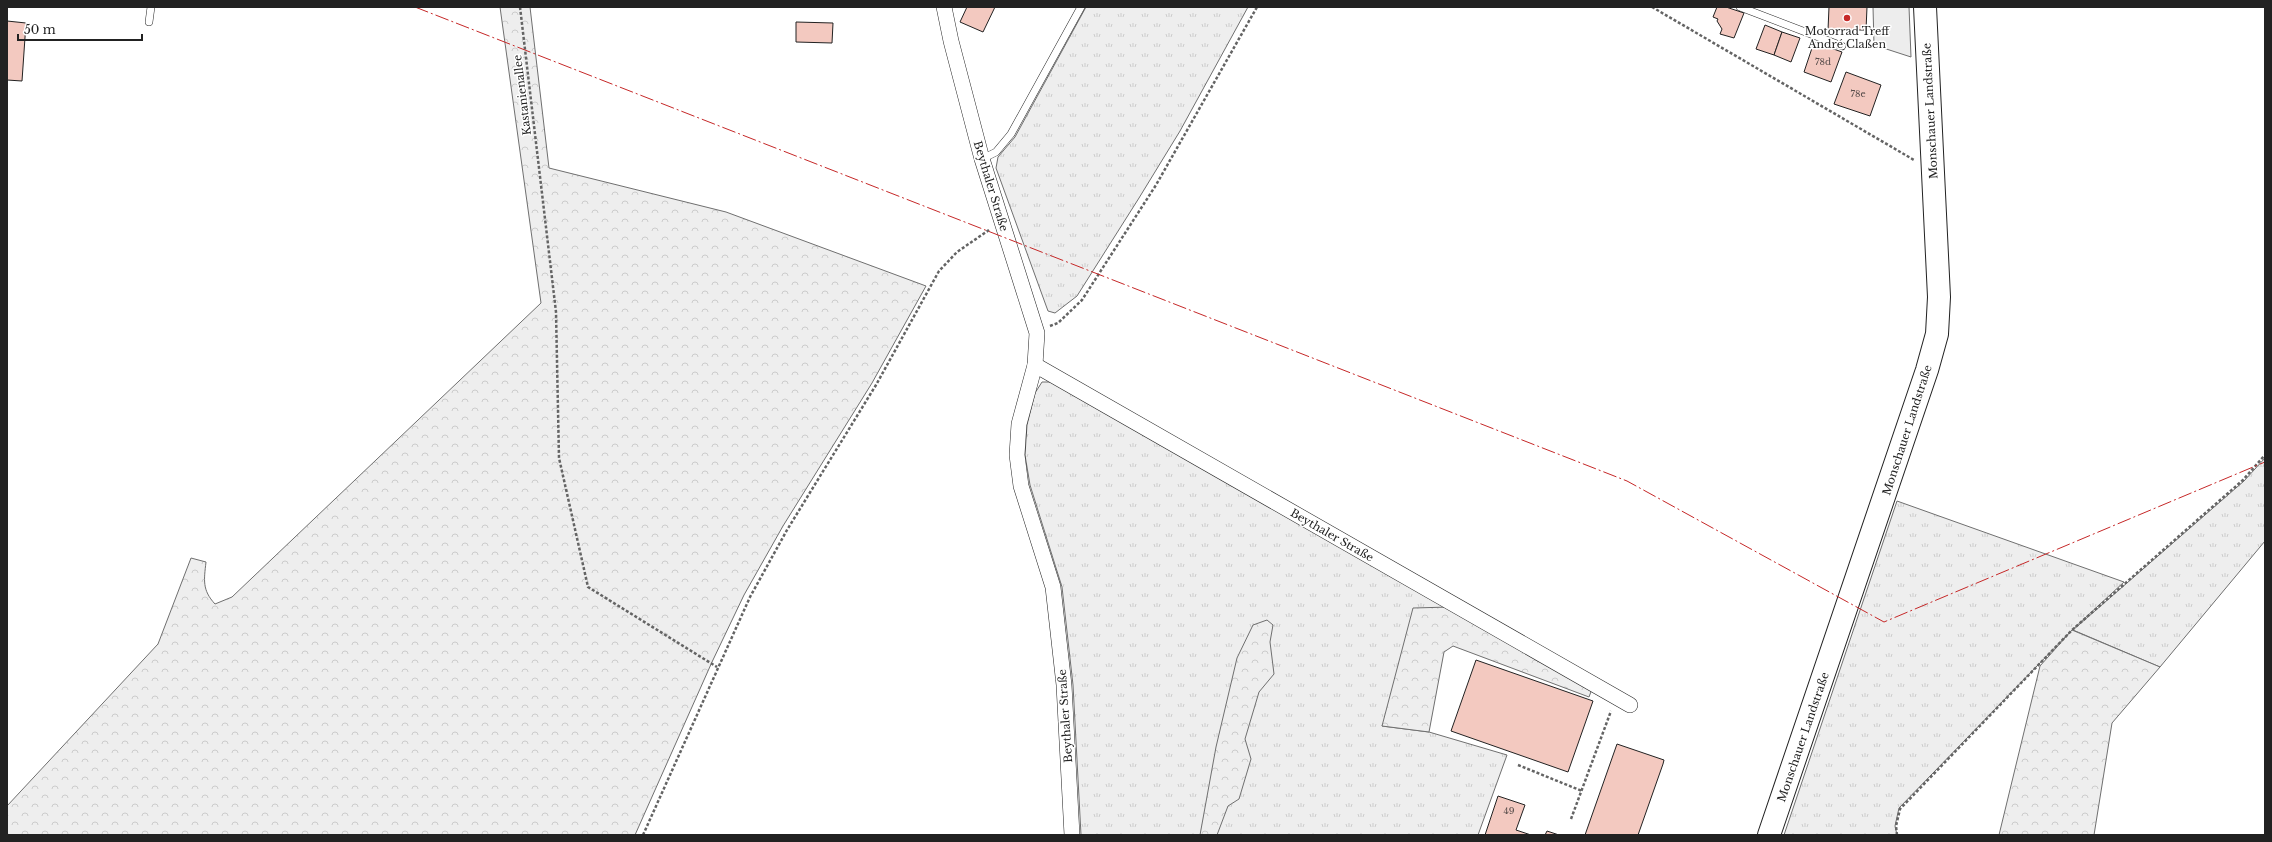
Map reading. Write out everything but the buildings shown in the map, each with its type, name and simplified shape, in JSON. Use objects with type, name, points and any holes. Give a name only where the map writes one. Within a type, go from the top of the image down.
[{"type":"main road","name":"Monschauer Landstraße","points":[[1769,835],[1895,466],[1927,370],[1937,334],[1938,297],[1934,171],[1925,7]]},
{"type":"street","name":"Beythaler Straße","points":[[944,7],[951,41],[982,159],[1036,332],[1035,365],[1019,424],[1017,455],[1021,486],[1053,587],[1064,685],[1072,835]]},
{"type":"street","name":"Beythaler Straße","points":[[1035,365],[1630,705]]},
{"type":"lane","points":[[149,22],[151,7]]},
{"type":"lane","points":[[982,159],[996,152],[1011,134],[1081,7]]},
{"type":"lane","points":[[1740,7],[1842,46]]},
{"type":"path","name":"Kastanienallee","points":[[520,7],[556,312],[559,458],[588,587],[717,667]]},
{"type":"path","points":[[1036,332],[1058,323],[1082,300],[1156,185],[1257,7]]},
{"type":"path","points":[[1652,7],[1934,171]]},
{"type":"path","points":[[643,835],[750,596],[787,530],[876,385],[939,271],[957,252],[987,230],[1002,224]]},
{"type":"path","points":[[1897,835],[1896,826],[1900,809],[2072,630],[2243,480],[2265,454]]},
{"type":"path","points":[[1571,819],[1616,698]]},
{"type":"path","points":[[1518,765],[1582,791]]},
{"type":"green space","points":[[500,7],[530,7],[549,168],[726,212],[926,286],[872,383],[783,526],[744,595],[712,662],[635,835],[7,835],[7,806],[158,644],[191,558],[206,562],[206,589],[215,604],[232,597],[541,303]]},
{"type":"green space","points":[[1086,7],[1248,7],[1180,131],[1139,198],[1077,296],[1055,313],[1048,311],[996,168],[998,157],[1015,137]]},
{"type":"green space","points":[[1042,382],[1056,382],[1450,607],[1382,726],[1429,732],[1507,755],[1478,835],[1081,835],[1073,685],[1062,587],[1030,485],[1025,455],[1027,425],[1035,393]]},
{"type":"green space","points":[[2265,458],[2265,541],[2160,667],[2073,630],[2244,481]]},
{"type":"green space","points":[[1897,501],[2124,582],[2072,630],[1899,808],[1895,826],[1897,835],[1784,835]]},
{"type":"green space","points":[[1450,607],[1592,689],[1589,697],[1453,646],[1444,652],[1429,732],[1382,726],[1413,608]]},
{"type":"green space","points":[[1267,620],[1273,625],[1270,642],[1274,674],[1259,692],[1245,739],[1251,759],[1239,799],[1228,806],[1217,835],[1200,835],[1216,747],[1237,658],[1253,625]]},
{"type":"green space","points":[[2072,630],[2160,667],[2112,723],[2094,835],[1999,835],[2040,666]]},
{"type":"shaded area","points":[[1873,7],[1909,7],[1911,57],[1874,45]]},
{"type":"power","points":[[415,7],[1627,481],[1884,622],[2265,462]]},
{"type":"place","name":"Motorrad Treff André Claßen","points":[[1847,18]]}]
